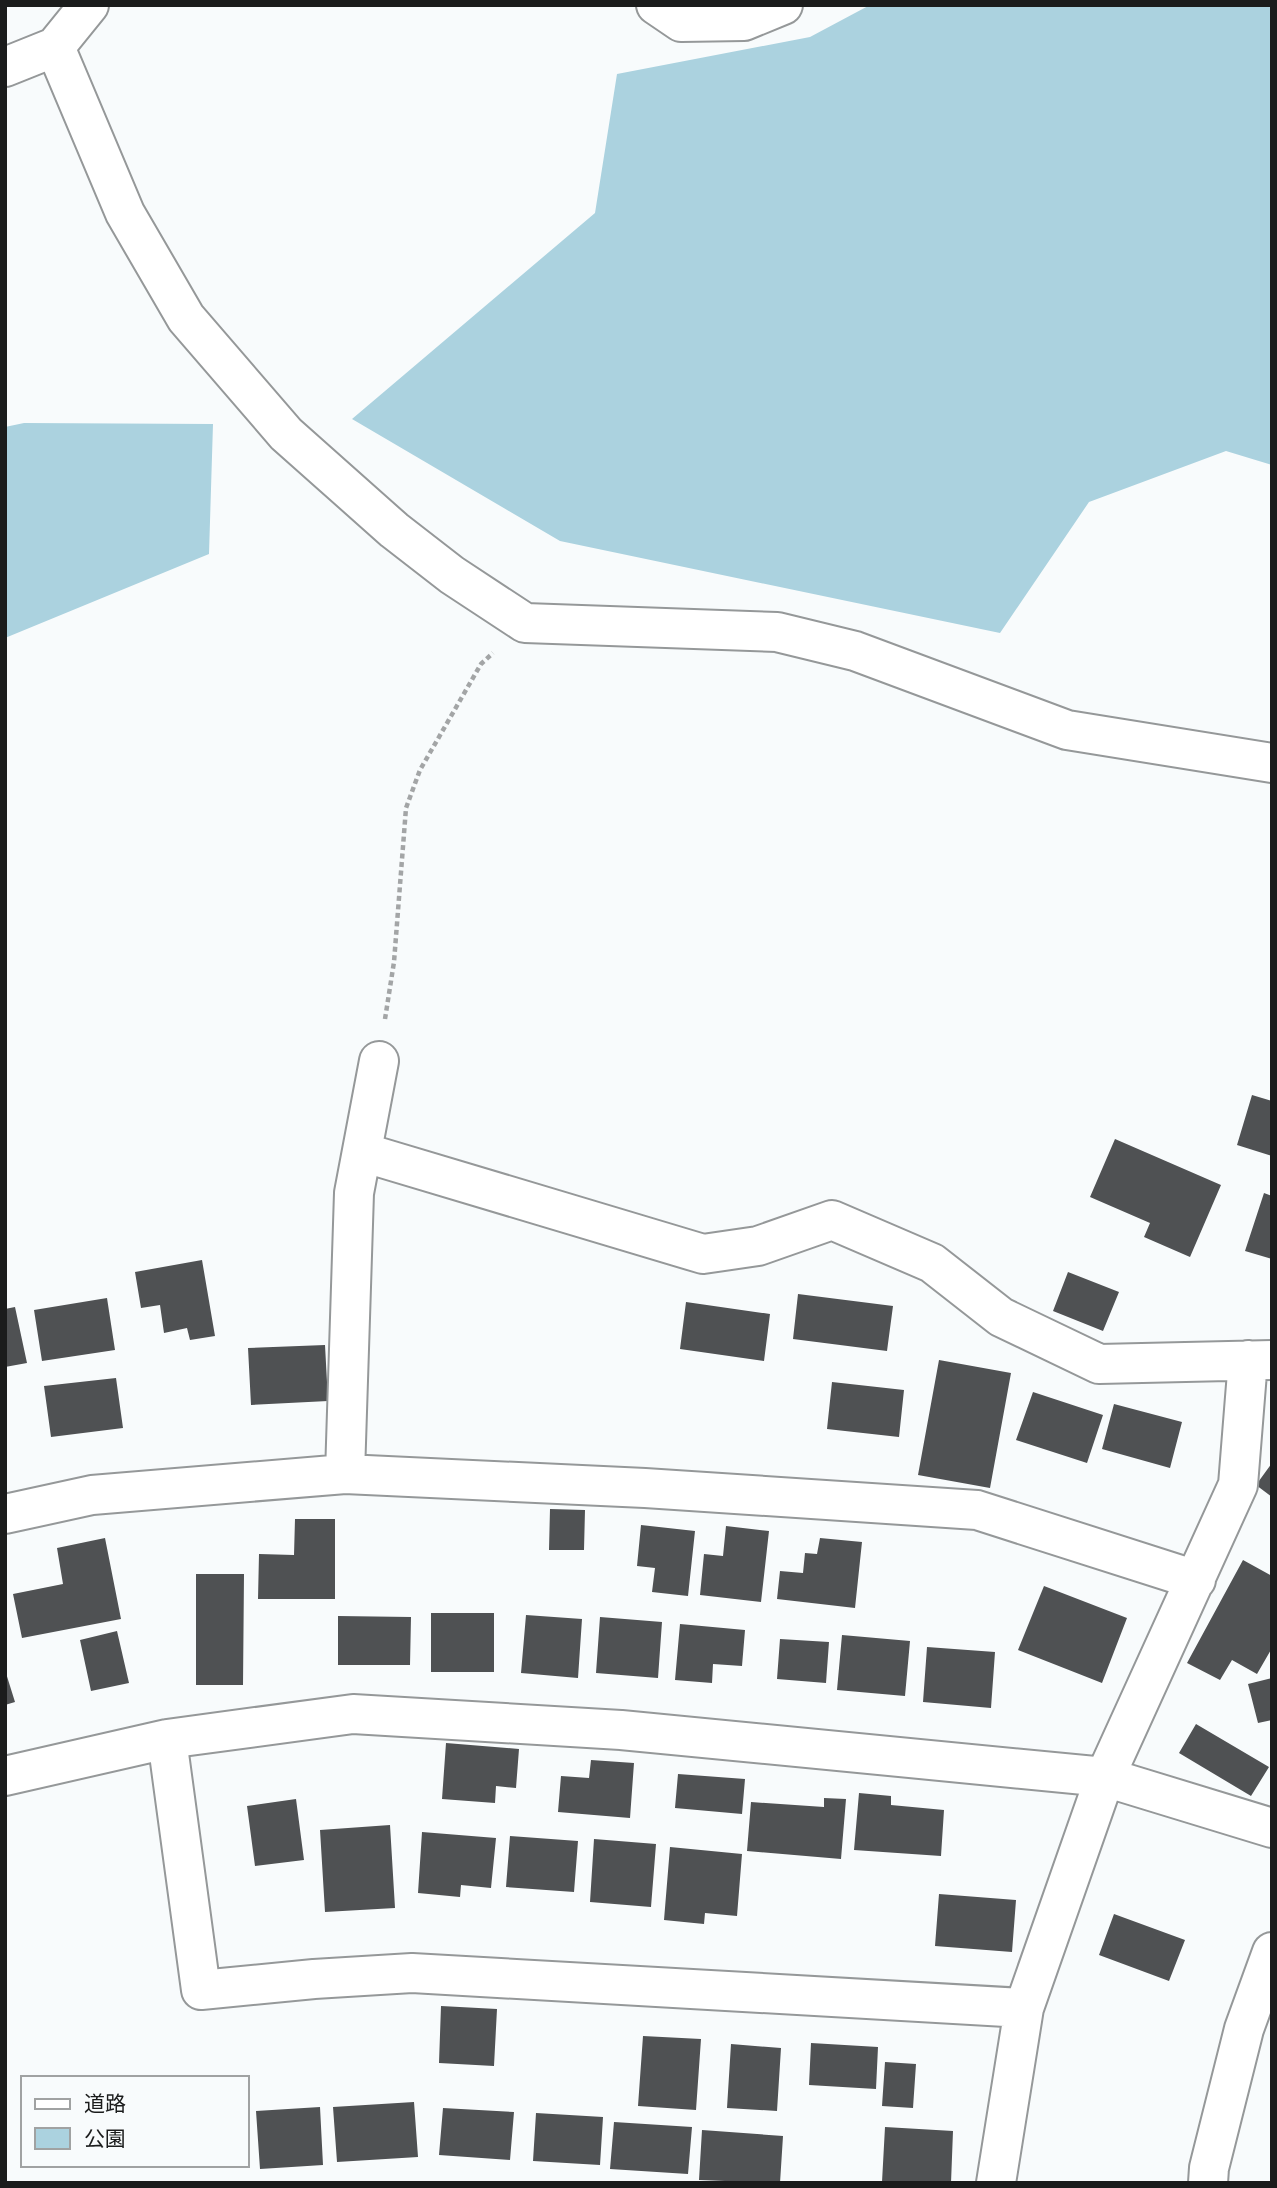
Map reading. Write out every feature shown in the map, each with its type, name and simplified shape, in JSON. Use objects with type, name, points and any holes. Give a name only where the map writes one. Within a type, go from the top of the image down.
[{"type":"street","points":[[5,66],[55,47],[89,5]]},
{"type":"street","points":[[656,5],[681,22],[744,21],[783,5]]},
{"type":"street","points":[[55,47],[125,213],[186,318],[286,434],[394,530],[452,575],[525,623],[777,632],[855,651],[1067,730],[1272,764]]},
{"type":"street","points":[[345,1474],[355,1193],[379,1061]]},
{"type":"street","points":[[362,1152],[703,1254],[758,1246],[832,1220],[932,1263],[1001,1318],[1099,1364],[1260,1360],[1238,1485],[1105,1777],[1024,2008],[996,2183]]},
{"type":"street","points":[[5,1514],[92,1495],[345,1474],[645,1488],[977,1510],[1196,1580]]},
{"type":"street","points":[[5,1776],[167,1739],[353,1714],[621,1730],[1105,1777],[1272,1828]]},
{"type":"street","points":[[167,1739],[201,1990],[412,1973],[1024,2008]]},
{"type":"street","points":[[1208,2183],[1209,2168],[1244,2029],[1272,1952]]},
{"type":"path","points":[[379,1061],[394,962],[406,808],[420,770],[481,664],[525,623]]},
{"type":"green space","points":[[870,5],[1272,5],[1272,465],[1226,451],[1089,502],[1000,633],[560,541],[352,419],[595,213],[617,74],[810,37]]},
{"type":"green space","points":[[24,423],[213,424],[209,554],[5,638],[5,427]]},
{"type":"building","points":[[1252,1095],[1272,1101],[1272,1156],[1237,1145]]},
{"type":"building","points":[[1115,1139],[1221,1185],[1190,1257],[1144,1237],[1150,1223],[1090,1197]]},
{"type":"building","points":[[1264,1193],[1272,1196],[1272,1259],[1245,1251]]},
{"type":"building","points":[[202,1260],[215,1336],[190,1340],[187,1328],[164,1333],[160,1305],[141,1308],[135,1272]]},
{"type":"building","points":[[1068,1272],[1119,1292],[1103,1331],[1053,1311]]},
{"type":"building","points":[[798,1294],[893,1306],[887,1351],[793,1339]]},
{"type":"building","points":[[107,1298],[115,1350],[42,1361],[34,1310]]},
{"type":"building","points":[[686,1302],[770,1314],[764,1361],[680,1349]]},
{"type":"building","points":[[15,1307],[27,1363],[5,1367],[5,1309]]},
{"type":"building","points":[[325,1345],[328,1401],[251,1405],[248,1348]]},
{"type":"building","points":[[939,1360],[1011,1373],[990,1488],[918,1475]]},
{"type":"building","points":[[116,1378],[123,1428],[51,1437],[44,1386]]},
{"type":"building","points":[[832,1382],[904,1390],[899,1437],[827,1429]]},
{"type":"building","points":[[1033,1392],[1103,1415],[1087,1463],[1016,1440]]},
{"type":"building","points":[[1114,1404],[1182,1422],[1170,1468],[1102,1449]]},
{"type":"building","points":[[1272,1463],[1272,1497],[1256,1485]]},
{"type":"building","points":[[550,1509],[585,1510],[584,1550],[549,1550]]},
{"type":"building","points":[[295,1519],[335,1519],[335,1599],[258,1599],[259,1554],[294,1555]]},
{"type":"building","points":[[641,1525],[695,1531],[688,1596],[652,1592],[655,1568],[637,1566]]},
{"type":"building","points":[[726,1526],[769,1531],[761,1602],[700,1595],[704,1554],[723,1556]]},
{"type":"building","points":[[105,1538],[121,1619],[22,1638],[13,1594],[63,1584],[57,1548]]},
{"type":"building","points":[[820,1538],[862,1542],[855,1608],[777,1599],[780,1571],[803,1573],[805,1553],[817,1554]]},
{"type":"building","points":[[1243,1560],[1272,1576],[1272,1648],[1257,1674],[1232,1660],[1220,1680],[1187,1663]]},
{"type":"building","points":[[196,1574],[244,1574],[243,1685],[196,1685]]},
{"type":"building","points":[[1044,1586],[1127,1618],[1102,1683],[1018,1650]]},
{"type":"building","points":[[431,1613],[494,1613],[494,1672],[431,1672]]},
{"type":"building","points":[[526,1615],[582,1619],[578,1678],[521,1673]]},
{"type":"building","points":[[338,1616],[411,1617],[410,1665],[338,1665]]},
{"type":"building","points":[[600,1617],[662,1622],[658,1678],[596,1673]]},
{"type":"building","points":[[680,1624],[745,1630],[742,1666],[713,1664],[712,1683],[675,1680]]},
{"type":"building","points":[[117,1631],[129,1683],[91,1691],[80,1640]]},
{"type":"building","points":[[842,1635],[910,1641],[905,1696],[837,1690]]},
{"type":"building","points":[[780,1639],[829,1642],[826,1683],[777,1679]]},
{"type":"building","points":[[927,1647],[995,1652],[991,1708],[923,1702]]},
{"type":"building","points":[[5,1670],[15,1702],[5,1705]]},
{"type":"building","points":[[1272,1678],[1272,1720],[1258,1723],[1248,1684]]},
{"type":"building","points":[[1196,1724],[1269,1767],[1251,1796],[1179,1753]]},
{"type":"building","points":[[446,1743],[519,1749],[516,1788],[496,1786],[495,1803],[442,1799]]},
{"type":"building","points":[[591,1760],[634,1763],[630,1818],[558,1812],[561,1776],[589,1778]]},
{"type":"building","points":[[678,1774],[745,1779],[742,1814],[675,1808]]},
{"type":"building","points":[[859,1793],[891,1796],[891,1805],[944,1810],[941,1856],[854,1850]]},
{"type":"building","points":[[824,1798],[846,1799],[841,1859],[747,1851],[751,1802],[824,1807]]},
{"type":"building","points":[[296,1799],[304,1860],[255,1866],[247,1806]]},
{"type":"building","points":[[390,1825],[395,1908],[325,1912],[320,1830]]},
{"type":"building","points":[[422,1832],[496,1838],[491,1888],[461,1885],[460,1897],[418,1893]]},
{"type":"building","points":[[510,1836],[578,1841],[574,1892],[506,1887]]},
{"type":"building","points":[[594,1839],[656,1844],[651,1907],[590,1902]]},
{"type":"building","points":[[670,1847],[742,1854],[737,1916],[705,1913],[704,1924],[664,1920]]},
{"type":"building","points":[[939,1894],[1016,1900],[1012,1952],[935,1946]]},
{"type":"building","points":[[1114,1914],[1185,1940],[1169,1981],[1099,1955]]},
{"type":"building","points":[[441,2006],[497,2009],[494,2066],[439,2063]]},
{"type":"building","points":[[643,2036],[701,2039],[696,2110],[638,2106]]},
{"type":"building","points":[[811,2043],[878,2047],[876,2089],[809,2085]]},
{"type":"building","points":[[731,2044],[781,2048],[777,2111],[727,2108]]},
{"type":"building","points":[[885,2062],[916,2064],[913,2108],[882,2106]]},
{"type":"building","points":[[414,2102],[418,2157],[337,2162],[333,2107]]},
{"type":"building","points":[[320,2107],[323,2165],[260,2169],[256,2111]]},
{"type":"building","points":[[443,2108],[514,2112],[510,2160],[439,2155]]},
{"type":"building","points":[[536,2113],[603,2117],[600,2165],[533,2161]]},
{"type":"building","points":[[614,2122],[692,2127],[688,2174],[610,2169]]},
{"type":"building","points":[[885,2127],[953,2131],[951,2183],[882,2182]]},
{"type":"building","points":[[702,2130],[783,2136],[780,2183],[699,2180]]}]
